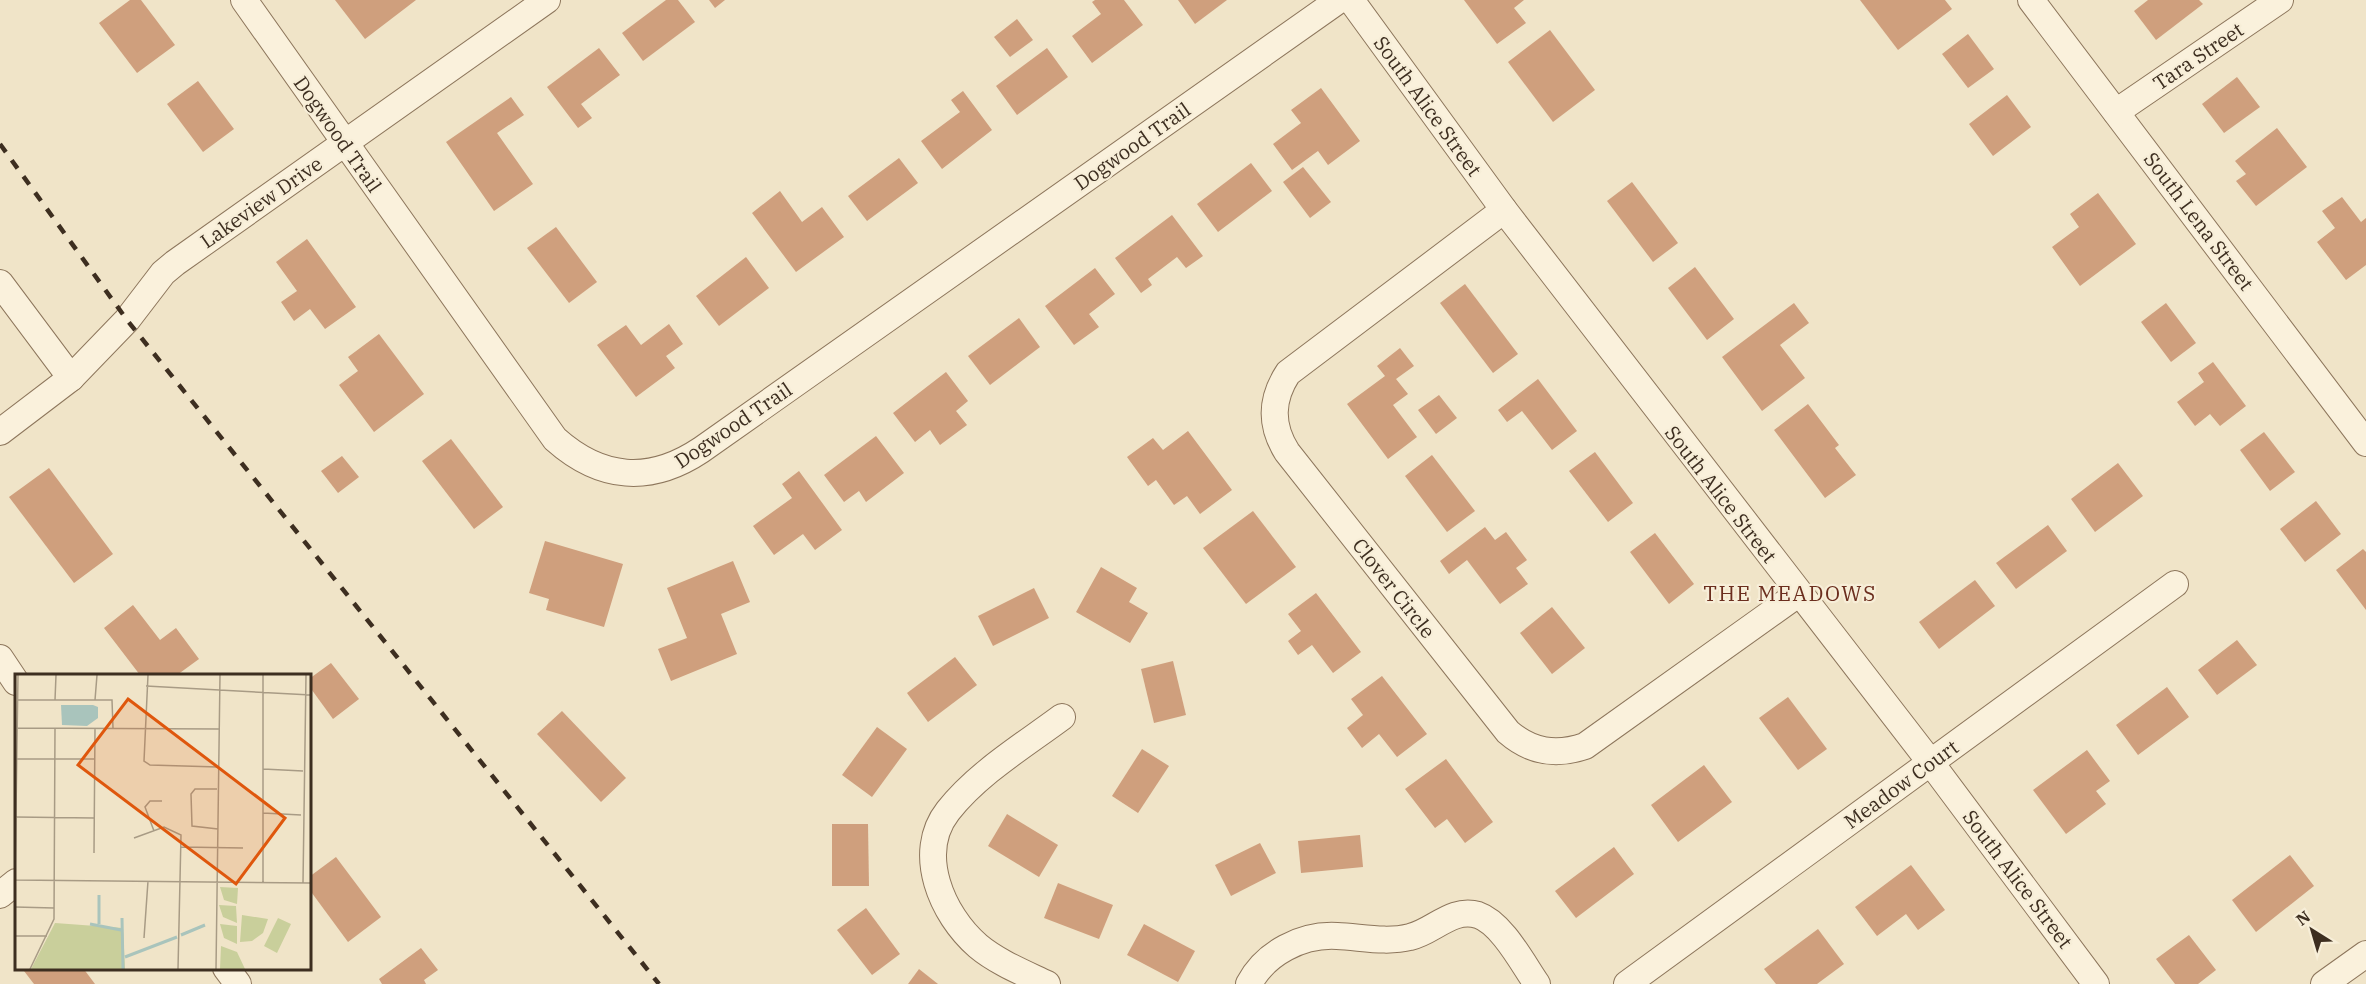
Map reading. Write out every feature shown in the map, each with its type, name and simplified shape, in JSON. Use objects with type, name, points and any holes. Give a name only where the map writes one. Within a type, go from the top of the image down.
[{"type":"street","name":"Dogwood Trail","points":[[244,0],[555,439],[582,460],[598,467],[623,472],[651,472],[678,464],[702,450],[1339,0]]},
{"type":"street","name":"Lakeview Drive","points":[[0,432],[71,378],[127,321],[163,273],[344,142],[547,0]]},
{"type":"street","name":"South Alice Street","points":[[1352,0],[1504,210],[1930,763],[2096,984]]},
{"type":"street","name":"South Lena Street","points":[[2031,0],[2366,442]]},
{"type":"street","name":"Tara Street","points":[[2116,112],[2280,0]]},
{"type":"street","name":"Clover Circle","points":[[1504,210],[1288,373],[1276,394],[1274,418],[1281,442],[1287,452],[1508,732],[1519,741],[1539,750],[1559,752],[1572,750],[1597,739],[1798,594]]},
{"type":"street","points":[[0,283],[71,378]]},
{"type":"street","name":"Meadow Court","points":[[1627,984],[2175,584]]},
{"type":"street","points":[[0,658],[15,680]]},
{"type":"street","points":[[1047,984],[980,947],[958,926],[944,902],[936,879],[933,857],[935,835],[953,805],[990,770],[1062,717]]},
{"type":"street","points":[[0,895],[15,883]]},
{"type":"street","points":[[1249,984],[1255,972],[1262,965],[1288,946],[1309,939],[1333,936],[1392,940],[1413,937],[1448,918],[1461,914],[1476,914],[1488,920],[1498,929],[1537,984]]},
{"type":"street","points":[[2324,984],[2366,954]]},
{"type":"street","points":[[227,969],[238,984]]},
{"type":"building","points":[[130,0],[141,0],[175,45],[137,73],[99,23]]},
{"type":"building","points":[[335,0],[416,0],[365,39]]},
{"type":"building","points":[[666,0],[678,0],[695,22],[643,61],[622,33]]},
{"type":"building","points":[[709,0],[725,0],[715,8]]},
{"type":"building","points":[[1095,0],[1124,0],[1143,25],[1092,63],[1072,36],[1101,14],[1092,2]]},
{"type":"building","points":[[1178,0],[1227,0],[1195,24]]},
{"type":"building","points":[[1464,0],[1524,0],[1514,8],[1526,23],[1497,44]]},
{"type":"building","points":[[1860,0],[1945,0],[1952,9],[1898,50]]},
{"type":"building","points":[[2148,0],[2199,0],[2203,4],[2156,40],[2134,11]]},
{"type":"building","points":[[1017,19],[1033,40],[1010,57],[994,37]]},
{"type":"building","points":[[1550,30],[1595,90],[1553,122],[1508,62]]},
{"type":"building","points":[[1968,34],[1994,69],[1968,88],[1942,54]]},
{"type":"building","points":[[599,48],[620,75],[581,104],[592,118],[578,128],[547,87]]},
{"type":"building","points":[[1047,48],[1068,77],[1017,115],[996,86]]},
{"type":"building","points":[[2237,77],[2260,107],[2224,133],[2202,104]]},
{"type":"building","points":[[198,81],[234,129],[203,152],[167,104]]},
{"type":"building","points":[[1321,88],[1360,141],[1328,165],[1318,151],[1292,170],[1273,144],[1301,123],[1291,110]]},
{"type":"building","points":[[963,91],[992,130],[942,169],[921,141],[960,112],[951,100]]},
{"type":"building","points":[[2007,95],[2031,127],[1993,156],[1969,124]]},
{"type":"building","points":[[511,97],[524,115],[497,133],[533,184],[494,211],[446,142]]},
{"type":"building","points":[[2277,128],[2307,167],[2256,206],[2236,181],[2246,174],[2235,161]]},
{"type":"building","points":[[899,158],[918,183],[867,221],[848,196]]},
{"type":"building","points":[[1251,163],[1272,191],[1218,232],[1197,204]]},
{"type":"building","points":[[1303,167],[1331,202],[1310,218],[1283,182]]},
{"type":"building","points":[[1632,182],[1678,243],[1653,262],[1607,201]]},
{"type":"building","points":[[780,191],[802,222],[822,207],[844,237],[796,272],[752,213]]},
{"type":"building","points":[[2098,193],[2136,244],[2080,286],[2052,247],[2079,227],[2070,214]]},
{"type":"building","points":[[2342,197],[2361,222],[2366,218],[2366,265],[2346,280],[2317,242],[2335,228],[2322,211]]},
{"type":"building","points":[[1172,215],[1203,256],[1186,268],[1177,257],[1148,279],[1152,285],[1141,293],[1115,258]]},
{"type":"building","points":[[556,227],[597,282],[569,303],[527,248]]},
{"type":"building","points":[[307,239],[356,307],[325,329],[310,309],[294,321],[281,302],[297,291],[276,262]]},
{"type":"building","points":[[746,257],[769,288],[719,326],[696,296]]},
{"type":"building","points":[[1695,267],[1734,319],[1707,340],[1668,288]]},
{"type":"building","points":[[1095,268],[1115,294],[1089,314],[1099,327],[1074,345],[1045,306]]},
{"type":"building","points":[[1465,284],[1518,354],[1493,373],[1440,303]]},
{"type":"building","points":[[1794,303],[1809,323],[1780,345],[1805,378],[1762,411],[1722,357]]},
{"type":"building","points":[[2166,303],[2196,343],[2171,362],[2141,322]]},
{"type":"building","points":[[1019,318],[1040,347],[990,385],[968,356]]},
{"type":"building","points":[[669,324],[683,344],[666,356],[675,368],[636,397],[597,345],[626,325],[641,345]]},
{"type":"building","points":[[379,334],[424,394],[374,432],[339,385],[358,371],[348,357]]},
{"type":"building","points":[[1400,348],[1414,366],[1396,379],[1408,394],[1393,405],[1417,437],[1388,459],[1347,404],[1385,376],[1377,366]]},
{"type":"building","points":[[2213,362],[2246,406],[2220,426],[2210,414],[2195,426],[2177,402],[2204,382],[2198,373]]},
{"type":"building","points":[[946,372],[968,401],[956,411],[967,425],[940,445],[930,430],[915,442],[893,413]]},
{"type":"building","points":[[1538,379],[1577,431],[1552,450],[1522,411],[1507,422],[1498,410]]},
{"type":"building","points":[[1439,395],[1457,418],[1436,434],[1418,410]]},
{"type":"building","points":[[1808,404],[1839,445],[1835,448],[1856,475],[1825,498],[1774,430]]},
{"type":"building","points":[[1188,431],[1232,490],[1200,514],[1187,496],[1174,505],[1156,480],[1148,486],[1127,457],[1153,438],[1163,450]]},
{"type":"building","points":[[2264,432],[2295,472],[2270,491],[2240,450]]},
{"type":"building","points":[[876,436],[904,473],[866,502],[859,491],[844,502],[824,475]]},
{"type":"building","points":[[451,439],[503,507],[474,529],[422,461]]},
{"type":"building","points":[[1595,452],[1633,503],[1608,522],[1569,471]]},
{"type":"building","points":[[1432,455],[1475,511],[1447,532],[1405,476]]},
{"type":"building","points":[[342,456],[359,477],[338,493],[321,471]]},
{"type":"building","points":[[2118,463],[2143,496],[2095,532],[2071,499]]},
{"type":"building","points":[[49,468],[113,554],[74,583],[9,497]]},
{"type":"building","points":[[799,471],[842,530],[815,550],[803,534],[774,555],[753,526],[792,498],[782,484]]},
{"type":"building","points":[[2316,501],[2341,534],[2305,562],[2280,529]]},
{"type":"building","points":[[1253,511],[1296,567],[1246,604],[1203,548]]},
{"type":"building","points":[[2048,525],[2067,551],[2016,589],[1996,563]]},
{"type":"building","points":[[1485,527],[1495,540],[1506,532],[1527,560],[1516,568],[1528,584],[1500,604],[1467,560],[1449,574],[1440,561]]},
{"type":"building","points":[[1655,533],[1694,584],[1669,604],[1630,552]]},
{"type":"building","points":[[545,541],[623,564],[604,627],[546,610],[549,599],[529,593]]},
{"type":"building","points":[[2363,549],[2366,552],[2366,610],[2336,570]]},
{"type":"building","points":[[733,561],[750,602],[721,614],[737,654],[671,681],[658,649],[687,638],[667,588]]},
{"type":"building","points":[[1101,567],[1137,588],[1129,602],[1148,613],[1130,643],[1076,612]]},
{"type":"building","points":[[1975,580],[1995,606],[1939,649],[1919,622]]},
{"type":"building","points":[[1034,588],[1049,618],[993,646],[978,616]]},
{"type":"building","points":[[1316,593],[1361,652],[1333,673],[1312,645],[1298,655],[1288,641],[1301,631],[1288,614]]},
{"type":"building","points":[[133,605],[160,640],[176,628],[199,659],[178,674],[139,674],[104,628]]},
{"type":"building","points":[[1552,607],[1585,648],[1552,674],[1520,633]]},
{"type":"building","points":[[2237,640],[2257,665],[2217,695],[2198,670]]},
{"type":"building","points":[[955,657],[977,685],[928,722],[907,693]]},
{"type":"building","points":[[1173,661],[1186,715],[1154,723],[1141,669]]},
{"type":"building","points":[[331,663],[359,699],[333,719],[310,687],[310,678]]},
{"type":"building","points":[[1382,676],[1427,734],[1397,757],[1379,734],[1362,748],[1347,728],[1363,715],[1351,699]]},
{"type":"building","points":[[2167,687],[2189,717],[2138,755],[2116,725]]},
{"type":"building","points":[[1788,697],[1827,749],[1798,770],[1759,718]]},
{"type":"building","points":[[562,711],[626,778],[601,802],[537,734]]},
{"type":"building","points":[[877,727],[907,749],[872,797],[842,775]]},
{"type":"building","points":[[1142,749],[1169,766],[1138,813],[1112,796]]},
{"type":"building","points":[[2087,750],[2110,781],[2096,791],[2106,804],[2066,834],[2033,790]]},
{"type":"building","points":[[1446,759],[1493,822],[1465,843],[1447,819],[1435,828],[1405,789]]},
{"type":"building","points":[[1704,765],[1732,802],[1678,842],[1651,805]]},
{"type":"building","points":[[1007,814],[1058,845],[1039,877],[988,846]]},
{"type":"building","points":[[832,824],[868,824],[869,886],[832,886]]},
{"type":"building","points":[[1360,835],[1363,867],[1301,873],[1298,841]]},
{"type":"building","points":[[1260,843],[1276,873],[1231,896],[1215,865]]},
{"type":"building","points":[[1614,847],[1634,874],[1576,918],[1555,891]]},
{"type":"building","points":[[2290,855],[2314,886],[2256,932],[2232,900]]},
{"type":"building","points":[[336,857],[381,917],[348,942],[310,890],[310,876]]},
{"type":"building","points":[[1911,865],[1945,910],[1918,930],[1906,914],[1877,936],[1855,907]]},
{"type":"building","points":[[1058,883],[1113,905],[1099,939],[1044,918]]},
{"type":"building","points":[[866,908],[900,954],[872,975],[837,930]]},
{"type":"building","points":[[1144,924],[1195,951],[1178,982],[1127,955]]},
{"type":"building","points":[[1818,929],[1844,964],[1817,984],[1776,984],[1764,969]]},
{"type":"building","points":[[2189,935],[2216,970],[2198,984],[2175,984],[2156,959]]},
{"type":"building","points":[[421,948],[438,970],[424,980],[426,984],[382,984],[379,979]]},
{"type":"building","points":[[27,969],[84,969],[95,984],[34,984],[24,971]]},
{"type":"building","points":[[919,969],[938,984],[908,984]]},
{"type":"railway","points":[[0,144],[127,320],[659,984]]},
{"type":"district","name":"THE MEADOWS","points":[[1790,593]]}]
